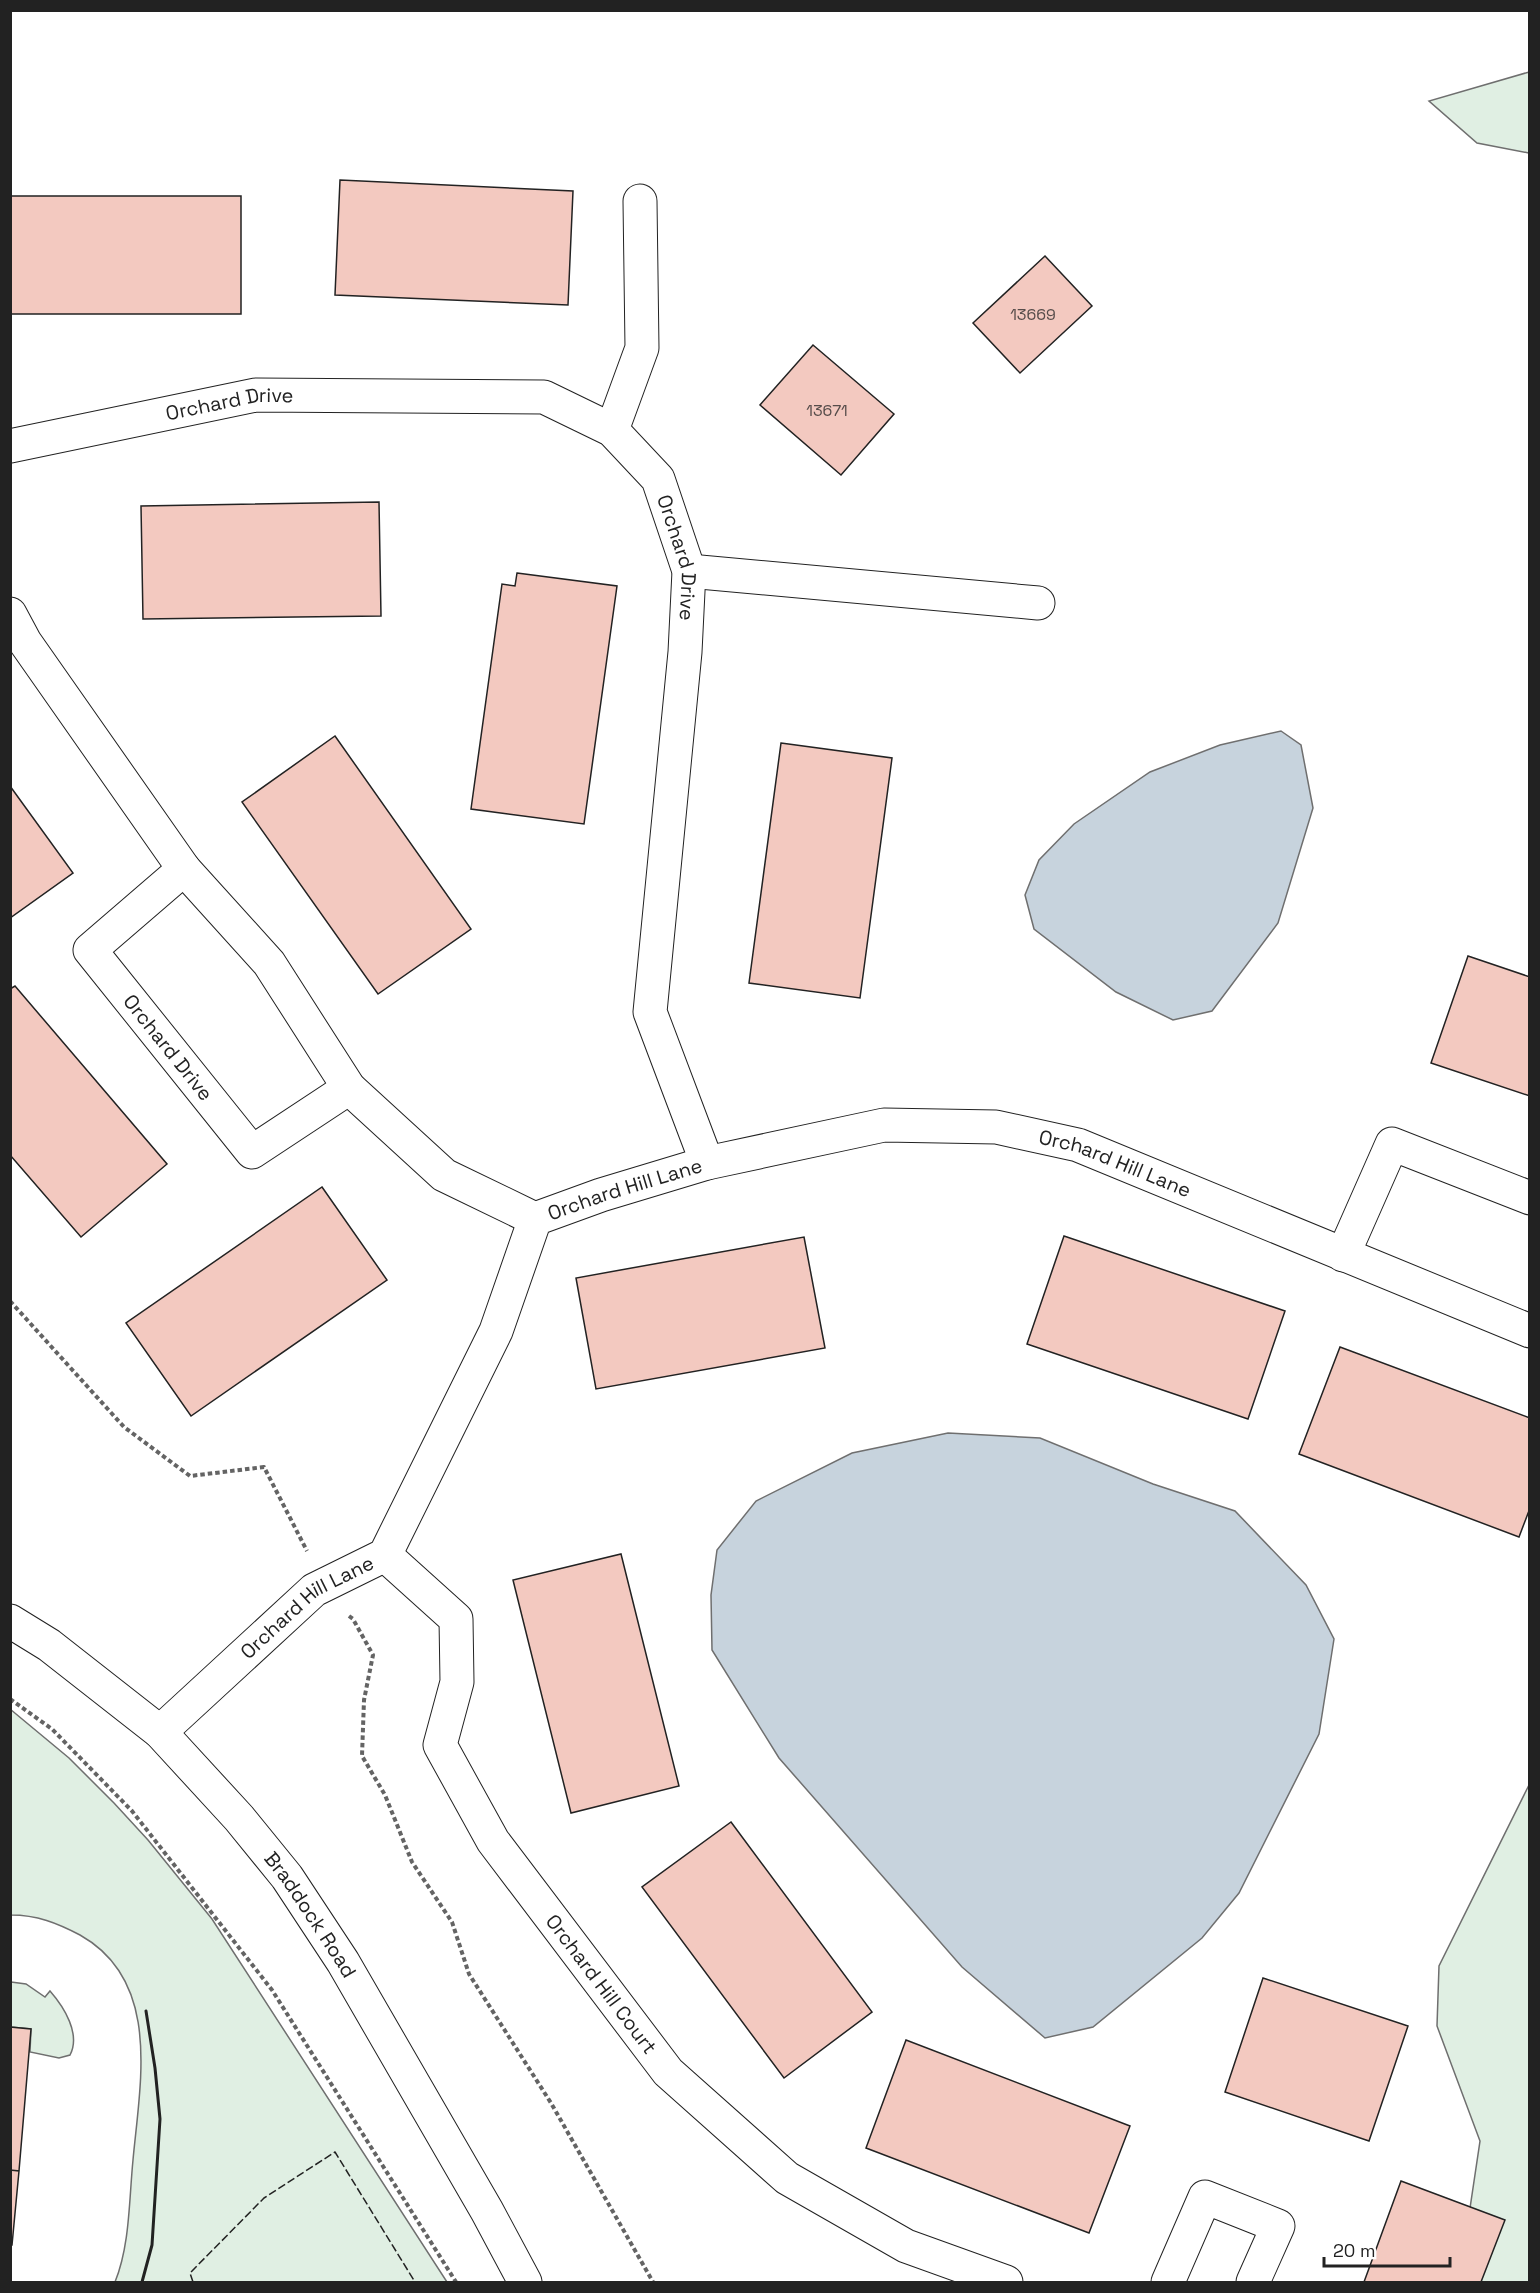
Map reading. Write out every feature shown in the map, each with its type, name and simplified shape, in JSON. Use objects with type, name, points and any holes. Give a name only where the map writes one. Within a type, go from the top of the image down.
[{"type":"street","points":[[612,430],[642,348],[639,201]]},
{"type":"street","name":"Orchard Drive","points":[[10,446],[256,395],[544,397],[612,430],[658,478],[689,570],[685,652],[650,1012],[707,1163]]},
{"type":"street","points":[[689,570],[1038,603]]},
{"type":"street","points":[[15,637],[184,868],[268,963],[349,1088],[444,1175],[536,1219]]},
{"type":"street","name":"Orchard Drive","points":[[184,868],[90,951],[252,1152],[349,1088]]},
{"type":"street","name":"Orchard Hill Lane","points":[[160,1732],[314,1590],[385,1555],[496,1331],[536,1219],[707,1163],[884,1125],[996,1127],[1078,1145],[1530,1331]]},
{"type":"street","points":[[1343,1255],[1392,1144],[1530,1198]]},
{"type":"street","name":"Orchard Hill Court","points":[[385,1555],[456,1619],[457,1682],[440,1745],[493,1841],[668,2072],[787,2178],[906,2246],[1006,2283]]},
{"type":"street","name":"Braddock Road","points":[[10,1621],[49,1645],[160,1732],[239,1818],[287,1877],[355,1983],[487,2211],[525,2283]]},
{"type":"street","points":[[1168,2283],[1205,2197],[1278,2226],[1253,2283]]},
{"type":"path","points":[[10,1301],[124,1427],[190,1476],[264,1467],[306,1549],[314,1590],[353,1619],[373,1655],[364,1700],[362,1756],[384,1796],[412,1862],[452,1922],[469,1974],[551,2103],[653,2283]]},
{"type":"path","points":[[10,1699],[52,1729],[132,1811],[272,1990],[456,2283]]},
{"type":"green space","points":[[1529,72],[1529,153],[1477,143],[1429,101]]},
{"type":"green space","points":[[10,1709],[69,1758],[114,1803],[148,1840],[212,1919],[447,2282],[115,2282],[126,2238],[139,2099],[140,2036],[135,2006],[124,1979],[106,1955],[80,1935],[47,1920],[11,1915]]},
{"type":"green space","points":[[1529,1785],[1529,2282],[1459,2282],[1480,2141],[1437,2026],[1439,1966]]},
{"type":"green space","points":[[11,1982],[26,1984],[45,1997],[50,1991],[55,1997],[72,2030],[73,2047],[70,2055],[59,2058],[30,2052],[31,2029],[11,2027]]},
{"type":"shaded area","points":[[1281,731],[1301,745],[1313,808],[1278,923],[1212,1011],[1173,1020],[1116,992],[1034,929],[1025,895],[1039,860],[1074,824],[1150,772],[1220,745]]},
{"type":"shaded area","points":[[948,1433],[1040,1438],[1153,1484],[1235,1511],[1306,1585],[1334,1639],[1319,1734],[1239,1893],[1202,1938],[1093,2027],[1045,2038],[962,1967],[779,1758],[712,1650],[711,1595],[717,1550],[756,1501],[852,1453]]},
{"type":"building","points":[[340,180],[573,191],[568,305],[335,295]]},
{"type":"building","points":[[10,196],[241,196],[241,314],[10,314]]},
{"type":"building","points":[[1045,256],[1092,306],[1020,373],[973,323]]},
{"type":"building","points":[[813,345],[894,414],[841,475],[760,405]]},
{"type":"building","points":[[379,502],[381,616],[143,619],[141,506]]},
{"type":"building","points":[[517,573],[617,586],[584,824],[471,809],[502,584],[515,586]]},
{"type":"building","points":[[335,736],[471,929],[378,994],[242,802]]},
{"type":"building","points":[[781,743],[892,758],[860,998],[749,983]]},
{"type":"building","points":[[10,786],[73,873],[10,918]]},
{"type":"building","points":[[1468,956],[1530,977],[1530,1096],[1431,1063]]},
{"type":"building","points":[[15,986],[167,1164],[81,1237],[10,1155],[10,989]]},
{"type":"building","points":[[322,1187],[387,1280],[191,1416],[126,1323]]},
{"type":"building","points":[[1064,1236],[1285,1311],[1248,1419],[1027,1344]]},
{"type":"building","points":[[804,1237],[825,1348],[596,1389],[576,1278]]},
{"type":"building","points":[[1340,1347],[1530,1418],[1530,1508],[1519,1537],[1299,1454]]},
{"type":"building","points":[[621,1554],[679,1786],[571,1813],[513,1580]]},
{"type":"building","points":[[731,1822],[872,2012],[784,2078],[642,1887]]},
{"type":"building","points":[[1263,1978],[1408,2026],[1369,2141],[1225,2092]]},
{"type":"building","points":[[10,2027],[31,2029],[19,2171],[10,2170]]},
{"type":"building","points":[[906,2040],[1130,2126],[1089,2233],[866,2148]]},
{"type":"building","points":[[10,2170],[19,2171],[12,2245],[10,2245]]},
{"type":"building","points":[[1401,2181],[1505,2220],[1481,2282],[1364,2282]]},
{"type":"fence","points":[[193,2282],[190,2273],[264,2198],[335,2152],[415,2282]]},
{"type":"wall","points":[[142,2282],[152,2245],[160,2119],[146,2011]]}]
